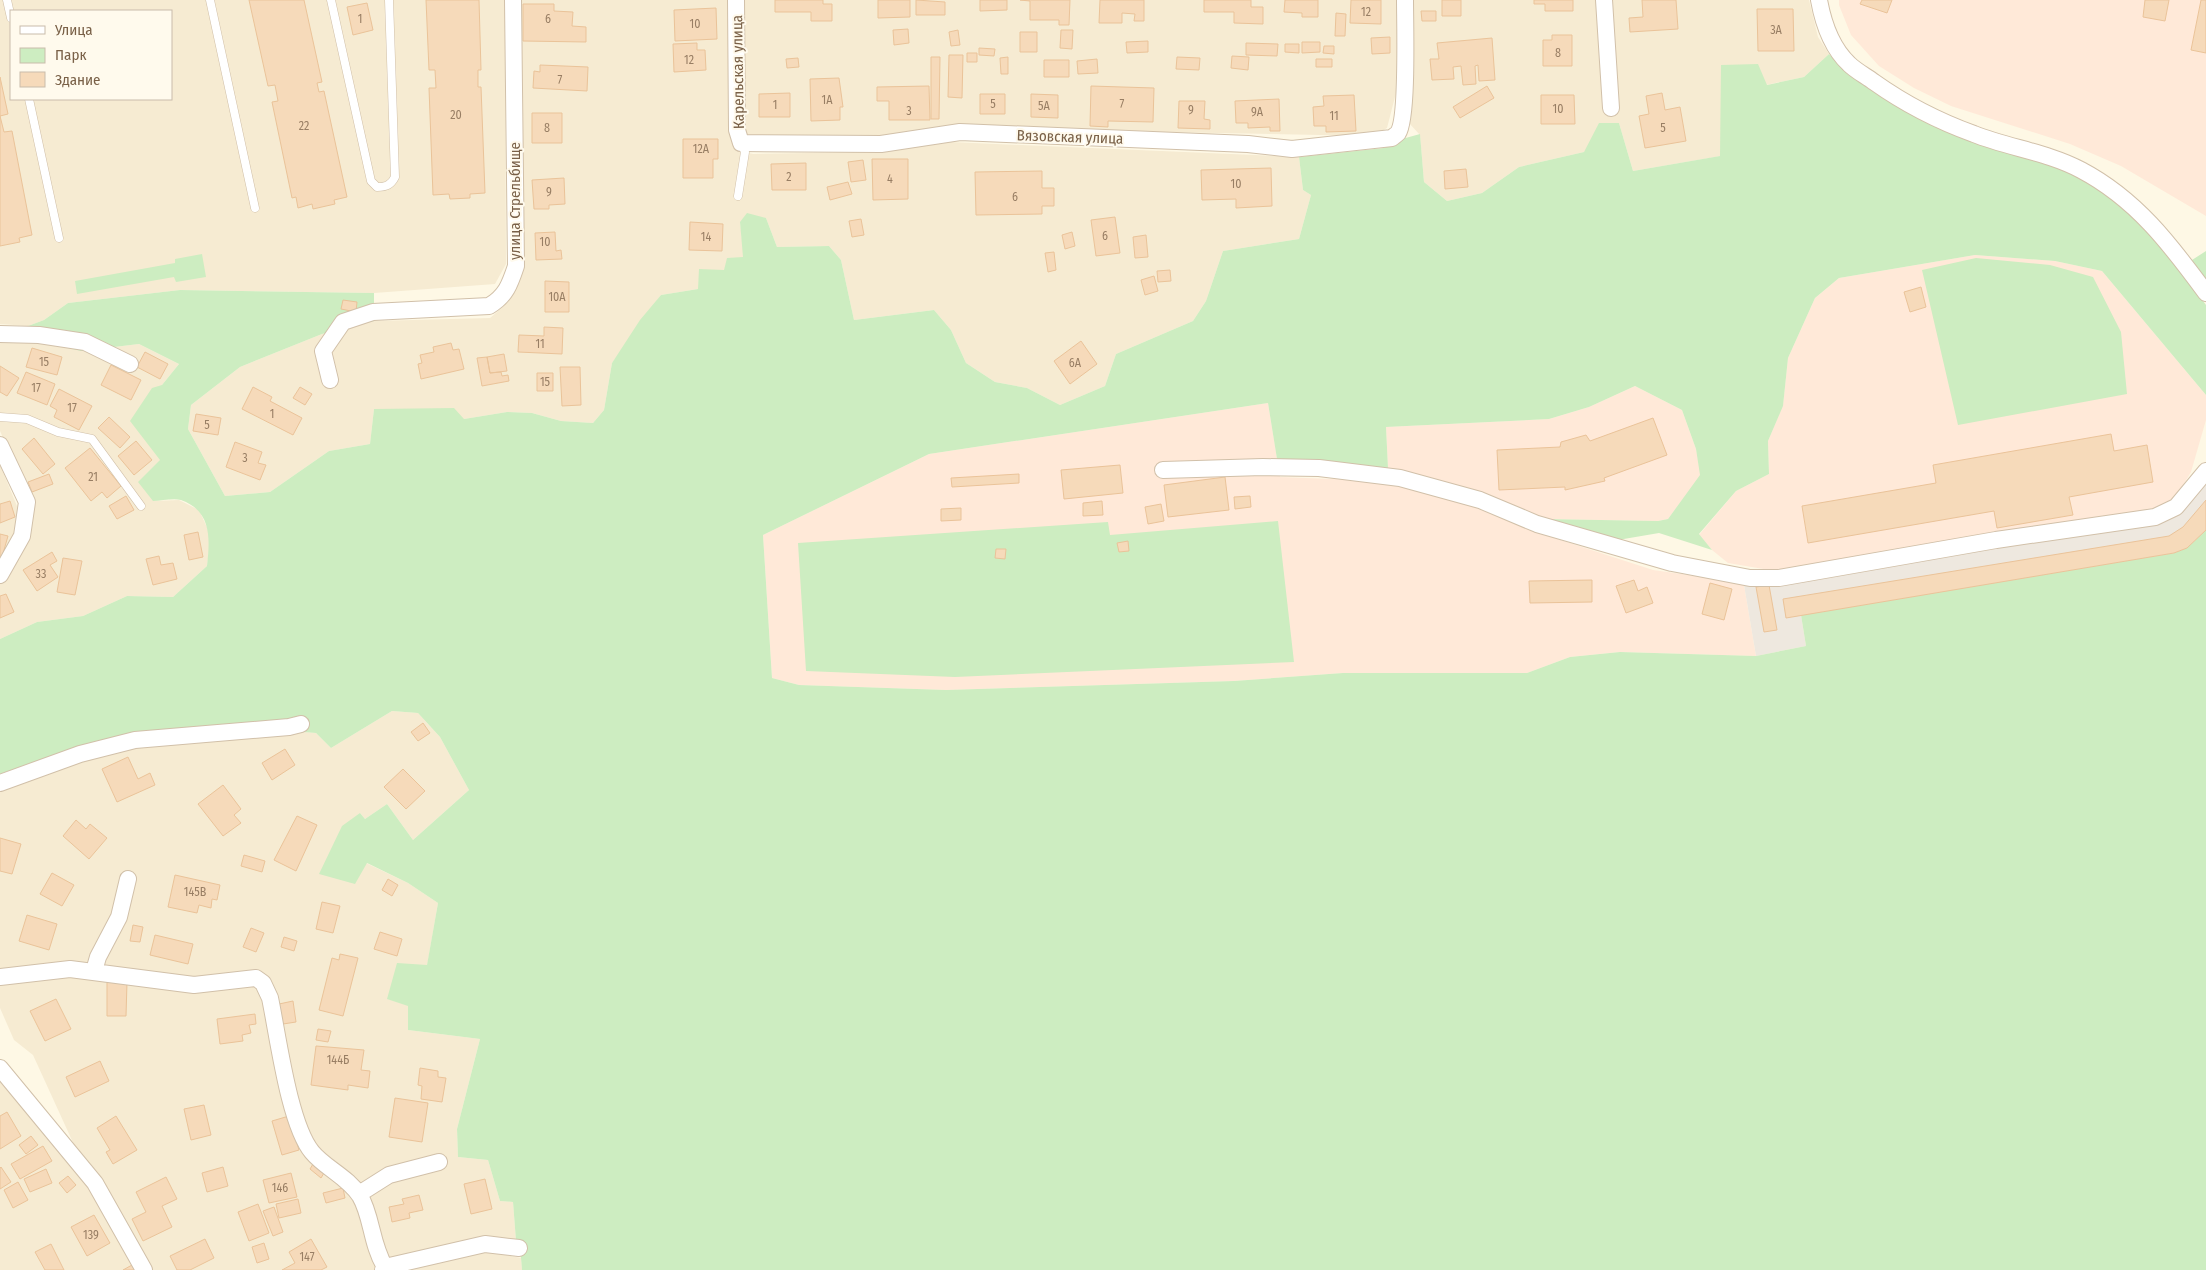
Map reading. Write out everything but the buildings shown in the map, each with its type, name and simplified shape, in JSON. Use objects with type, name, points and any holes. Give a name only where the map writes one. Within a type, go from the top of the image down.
[{"type":"street","name":"улица Стрельбище","points":[[330,380],[323,351],[343,322],[373,312],[489,306],[499,300],[508,289],[516,261],[513,0]]},
{"type":"street","name":"Карельская улица","points":[[736,0],[738,130],[741,143]]},
{"type":"street","name":"Вязовская улица","points":[[741,143],[881,144],[960,132],[1248,144],[1292,149],[1392,138],[1398,133],[1402,119],[1405,0]]},
{"type":"street","points":[[1604,0],[1611,108]]},
{"type":"street","points":[[1819,0],[1829,32],[1839,51],[1849,64],[1904,102],[1975,135],[2028,149],[2081,170],[2133,204],[2158,232],[2206,294]]},
{"type":"street","points":[[0,334],[39,335],[85,342],[130,364]]},
{"type":"street","points":[[0,446],[27,502],[22,536],[0,575]]},
{"type":"street","points":[[1163,470],[1263,467],[1319,468],[1400,478],[1480,500],[1537,524],[1591,540],[1672,563],[1750,578],[1780,578],[1996,540],[2072,531],[2154,517],[2176,507],[2206,471]]},
{"type":"street","points":[[0,783],[80,754],[135,740],[289,728],[301,724]]},
{"type":"street","points":[[94,971],[98,957],[119,917],[128,879]]},
{"type":"street","points":[[0,977],[70,969],[194,985],[256,978],[263,983],[270,998],[294,1113],[303,1138],[312,1153],[342,1176],[359,1194],[371,1235],[384,1269],[485,1244],[519,1248]]},
{"type":"street","points":[[0,1068],[94,1183],[144,1270]]},
{"type":"street","points":[[359,1194],[389,1176],[439,1162]]},
{"type":"lane","points":[[7,0],[10,14]]},
{"type":"lane","points":[[210,0],[255,208]]},
{"type":"lane","points":[[331,0],[370,182],[377,188],[386,187],[396,177],[389,0]]},
{"type":"lane","points":[[29,100],[59,238]]},
{"type":"lane","points":[[738,196],[745,152],[741,143]]},
{"type":"lane","points":[[0,417],[27,419],[58,432],[92,439],[141,506]]},
{"type":"shaded area","points":[[0,0],[505,0],[506,264],[495,284],[374,293],[180,290],[68,303],[44,320],[28,326],[0,324]]},
{"type":"shaded area","points":[[518,0],[730,0],[732,132],[735,150],[753,154],[870,152],[951,142],[1299,157],[1303,190],[1311,195],[1299,239],[1223,251],[1206,301],[1193,321],[1116,354],[1105,386],[1060,405],[1027,388],[995,382],[966,363],[951,330],[934,310],[854,320],[841,260],[829,246],[777,247],[766,218],[740,222],[744,257],[698,289],[661,295],[612,363],[604,410],[593,423],[561,421],[532,413],[507,412],[464,419],[374,409],[370,444],[329,451],[270,492],[225,496],[188,429],[191,405],[240,367],[322,334],[374,321],[490,318],[504,306],[514,291]]},
{"type":"shaded area","points":[[743,0],[1402,0],[1396,93],[1387,128],[1373,136],[950,128],[865,140],[747,137],[743,129]]},
{"type":"shaded area","points":[[1412,0],[1809,0],[1818,37],[1829,54],[1804,77],[1766,85],[1721,156],[1633,171],[1619,123],[1584,152],[1519,167],[1482,193],[1447,201],[1424,182],[1420,135],[1409,123]]},
{"type":"shaded area","points":[[1839,0],[2206,0],[2206,216],[2121,166],[2070,144],[1951,106],[1914,88],[1879,66],[1851,35],[1839,5]]},
{"type":"shaded area","points":[[1975,255],[2055,261],[2102,271],[2206,395],[2206,420],[2191,472],[2171,501],[2148,510],[1781,572],[1728,563],[1712,550],[1699,535],[1736,491],[1769,474],[1768,441],[1783,405],[1788,358],[1815,298],[1839,278]]},
{"type":"shaded area","points":[[0,338],[28,339],[81,351],[139,344],[179,364],[162,385],[160,461],[153,501],[179,500],[199,510],[211,536],[207,566],[173,597],[127,596],[83,616],[37,622],[0,639],[0,583],[32,504],[0,431]]},
{"type":"shaded area","points":[[1635,386],[1682,410],[1696,449],[1701,475],[1668,519],[1658,521],[1543,519],[1423,476],[1388,468],[1386,427],[1549,419],[1589,407]]},
{"type":"shaded area","points":[[1268,403],[1280,477],[1383,481],[1476,506],[1536,532],[1653,570],[1717,579],[1744,585],[1756,656],[1620,652],[1570,657],[1527,673],[1343,673],[1234,681],[946,690],[799,685],[772,678],[763,535],[929,454]]},
{"type":"shaded area","points":[[0,465],[17,506],[16,530],[0,566]]},
{"type":"shaded area","points":[[2206,484],[2206,530],[2187,548],[2174,553],[1801,615],[1806,646],[1756,656],[1744,585],[1781,584],[2156,522],[2178,513]]},
{"type":"shaded area","points":[[392,711],[418,713],[440,737],[469,790],[413,840],[387,804],[365,819],[360,813],[366,863],[408,883],[438,903],[427,966],[408,1006],[408,1030],[480,1039],[457,1129],[458,1157],[488,1160],[500,1201],[513,1202],[516,1241],[399,1260],[389,1257],[379,1247],[371,1212],[307,1137],[267,979],[193,979],[66,963],[0,969],[0,790],[121,748],[303,732],[316,733],[331,748]]},
{"type":"shaded area","points":[[68,974],[250,985],[257,989],[264,1000],[300,1148],[340,1182],[352,1197],[376,1264],[374,1270],[150,1270],[75,1147],[33,1055],[14,1040],[0,1008],[0,983]]},
{"type":"shaded area","points":[[0,1080],[84,1178],[138,1270],[0,1270]]},
{"type":"shaded area","points":[[485,1251],[521,1258],[522,1270],[398,1270]]},
{"type":"green space","points":[[1829,54],[1847,72],[1896,106],[1929,124],[2078,175],[2128,210],[2156,237],[2206,305],[2206,395],[2102,271],[2055,261],[1975,255],[1839,278],[1815,298],[1788,358],[1783,406],[1768,441],[1769,474],[1736,491],[1699,534],[1712,550],[1659,533],[1612,541],[1543,519],[1658,521],[1668,519],[1700,475],[1696,449],[1682,410],[1635,386],[1589,407],[1549,419],[1386,427],[1388,468],[1277,459],[1268,403],[929,454],[763,535],[772,678],[799,685],[946,690],[1234,681],[1343,673],[1527,673],[1570,657],[1620,652],[1756,656],[1806,646],[1801,615],[2174,553],[2187,548],[2206,530],[2206,1270],[522,1270],[516,1241],[513,1202],[500,1201],[488,1160],[458,1157],[457,1129],[480,1039],[408,1030],[408,1006],[387,999],[397,963],[427,965],[438,903],[408,883],[367,863],[355,884],[319,874],[342,826],[360,813],[365,819],[387,804],[413,840],[469,790],[440,737],[418,713],[392,711],[331,748],[316,733],[303,732],[301,724],[136,734],[73,748],[0,774],[0,639],[37,622],[83,616],[127,596],[173,597],[207,566],[209,546],[207,527],[199,511],[181,500],[153,501],[138,482],[160,460],[130,421],[152,388],[162,385],[179,364],[139,344],[81,351],[28,339],[28,326],[44,320],[68,303],[180,290],[374,293],[374,321],[322,334],[240,367],[191,405],[188,429],[225,496],[270,492],[329,451],[370,444],[374,409],[454,408],[464,419],[507,412],[532,413],[561,421],[593,423],[604,410],[612,363],[640,320],[661,295],[698,289],[699,269],[724,270],[727,258],[743,257],[740,222],[747,213],[766,218],[777,247],[829,246],[841,260],[854,320],[934,310],[951,330],[966,363],[995,382],[1027,388],[1060,405],[1105,386],[1116,354],[1193,321],[1206,301],[1223,251],[1299,239],[1311,195],[1303,190],[1299,157],[1384,148],[1402,139],[1420,134],[1424,182],[1447,201],[1482,193],[1519,167],[1584,152],[1599,123],[1619,123],[1633,171],[1720,156],[1721,65],[1758,64],[1767,85],[1804,77]]},
{"type":"green space","points":[[2206,251],[2206,283],[2192,260]]},
{"type":"green space","points":[[202,254],[206,277],[176,282],[174,277],[77,294],[75,281],[175,263],[175,259]]},
{"type":"green space","points":[[1976,258],[2050,265],[2093,277],[2121,332],[2127,394],[1958,425],[1922,270]]},
{"type":"green space","points":[[1278,521],[1294,662],[955,677],[806,671],[798,543],[1108,522],[1110,535]]}]
